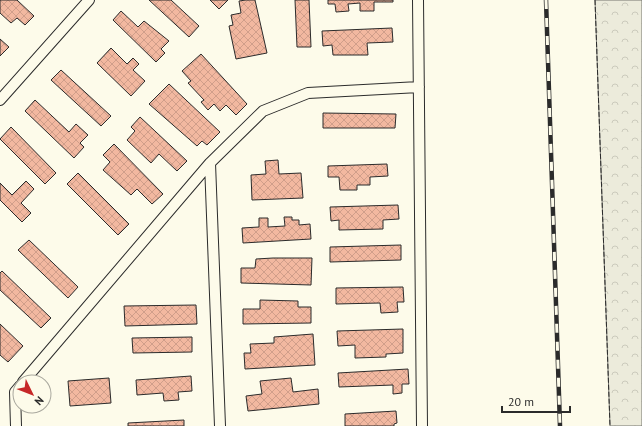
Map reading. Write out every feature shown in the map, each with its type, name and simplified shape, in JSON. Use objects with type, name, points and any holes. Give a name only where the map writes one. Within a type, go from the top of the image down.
[{"type":"lane","points":[[0,100],[89,0]]},
{"type":"lane","points":[[418,0],[422,426]]},
{"type":"lane","points":[[30,374],[210,163],[263,111],[308,93],[419,87]]},
{"type":"lane","points":[[210,163],[220,426]]},
{"type":"lane","points":[[16,414],[16,426]]},
{"type":"green space","points":[[595,0],[642,0],[642,426],[610,426]]},
{"type":"building","points":[[0,0],[17,0],[34,16],[25,25],[17,18],[11,23],[0,13]]},
{"type":"building","points":[[149,0],[171,0],[199,26],[189,37]]},
{"type":"building","points":[[210,0],[228,0],[219,9]]},
{"type":"building","points":[[255,0],[267,53],[236,59],[229,26],[233,25],[231,15],[241,13],[239,1]]},
{"type":"building","points":[[295,0],[309,0],[311,47],[297,47]]},
{"type":"building","points":[[328,0],[393,0],[393,2],[374,2],[374,11],[360,11],[360,3],[348,4],[349,11],[336,12],[335,4],[328,4]]},
{"type":"building","points":[[121,11],[138,27],[144,21],[169,41],[161,49],[165,53],[156,62],[113,20]]},
{"type":"building","points":[[392,28],[393,42],[367,43],[368,55],[333,55],[332,45],[323,46],[322,31]]},
{"type":"building","points":[[0,39],[9,47],[0,56]]},
{"type":"building","points":[[111,48],[127,64],[133,58],[139,64],[133,70],[145,81],[131,96],[97,63]]},
{"type":"building","points":[[201,54],[247,104],[236,115],[226,105],[220,111],[214,104],[208,110],[201,102],[204,100],[188,83],[191,81],[182,71]]},
{"type":"building","points":[[61,70],[111,116],[101,126],[51,80]]},
{"type":"building","points":[[169,84],[220,132],[207,145],[202,141],[197,146],[149,104]]},
{"type":"building","points":[[35,100],[69,132],[76,124],[88,135],[80,143],[84,147],[74,158],[25,111]]},
{"type":"building","points":[[323,113],[396,114],[395,128],[323,128]]},
{"type":"building","points":[[140,117],[187,161],[177,171],[159,154],[151,163],[127,140],[135,131],[131,127]]},
{"type":"building","points":[[11,127],[56,173],[45,184],[0,139]]},
{"type":"building","points":[[114,144],[163,194],[152,204],[137,189],[131,195],[103,170],[110,162],[103,155]]},
{"type":"building","points":[[278,160],[279,174],[301,173],[303,198],[252,200],[251,175],[266,174],[265,161]]},
{"type":"building","points":[[387,164],[388,176],[370,177],[370,185],[357,185],[357,190],[340,190],[339,177],[328,177],[328,166]]},
{"type":"building","points":[[78,173],[129,224],[118,235],[67,184]]},
{"type":"building","points":[[26,181],[34,189],[21,203],[31,213],[22,222],[0,200],[0,183],[12,195]]},
{"type":"building","points":[[398,205],[399,219],[383,220],[383,229],[339,230],[339,220],[331,221],[330,207]]},
{"type":"building","points":[[284,217],[292,217],[292,220],[299,220],[299,225],[310,224],[311,239],[243,243],[242,228],[259,227],[259,218],[268,218],[268,227],[285,226]]},
{"type":"building","points":[[29,240],[78,287],[68,298],[18,250]]},
{"type":"building","points":[[401,245],[401,260],[330,262],[330,247]]},
{"type":"building","points":[[312,258],[311,285],[241,283],[241,268],[255,268],[256,259]]},
{"type":"building","points":[[2,271],[51,318],[41,328],[0,290],[0,273]]},
{"type":"building","points":[[403,287],[404,302],[397,302],[398,312],[381,313],[380,303],[336,304],[336,288]]},
{"type":"building","points":[[260,300],[298,301],[298,307],[311,307],[311,323],[243,324],[243,309],[260,309]]},
{"type":"building","points":[[196,305],[197,324],[125,326],[124,306]]},
{"type":"building","points":[[0,324],[23,346],[8,362],[0,355]]},
{"type":"building","points":[[403,329],[403,353],[386,354],[386,357],[355,358],[355,345],[338,346],[337,331]]},
{"type":"building","points":[[313,334],[315,365],[245,369],[244,353],[251,353],[250,344],[274,343],[274,337]]},
{"type":"building","points":[[192,337],[192,352],[133,353],[132,338]]},
{"type":"building","points":[[408,369],[409,384],[402,384],[402,393],[393,394],[393,385],[339,387],[338,373]]},
{"type":"building","points":[[191,376],[192,391],[178,392],[179,400],[164,401],[163,393],[137,395],[136,380]]},
{"type":"building","points":[[109,378],[111,403],[70,406],[68,381]]},
{"type":"building","points":[[291,378],[293,392],[318,389],[319,404],[248,411],[246,396],[262,394],[260,381]]},
{"type":"building","points":[[396,411],[397,423],[394,424],[394,426],[345,426],[345,414]]},
{"type":"building","points":[[184,420],[184,426],[128,426],[128,423]]},
{"type":"railway","points":[[546,0],[560,426]]},
{"type":"fence","points":[[595,0],[610,426]]}]
